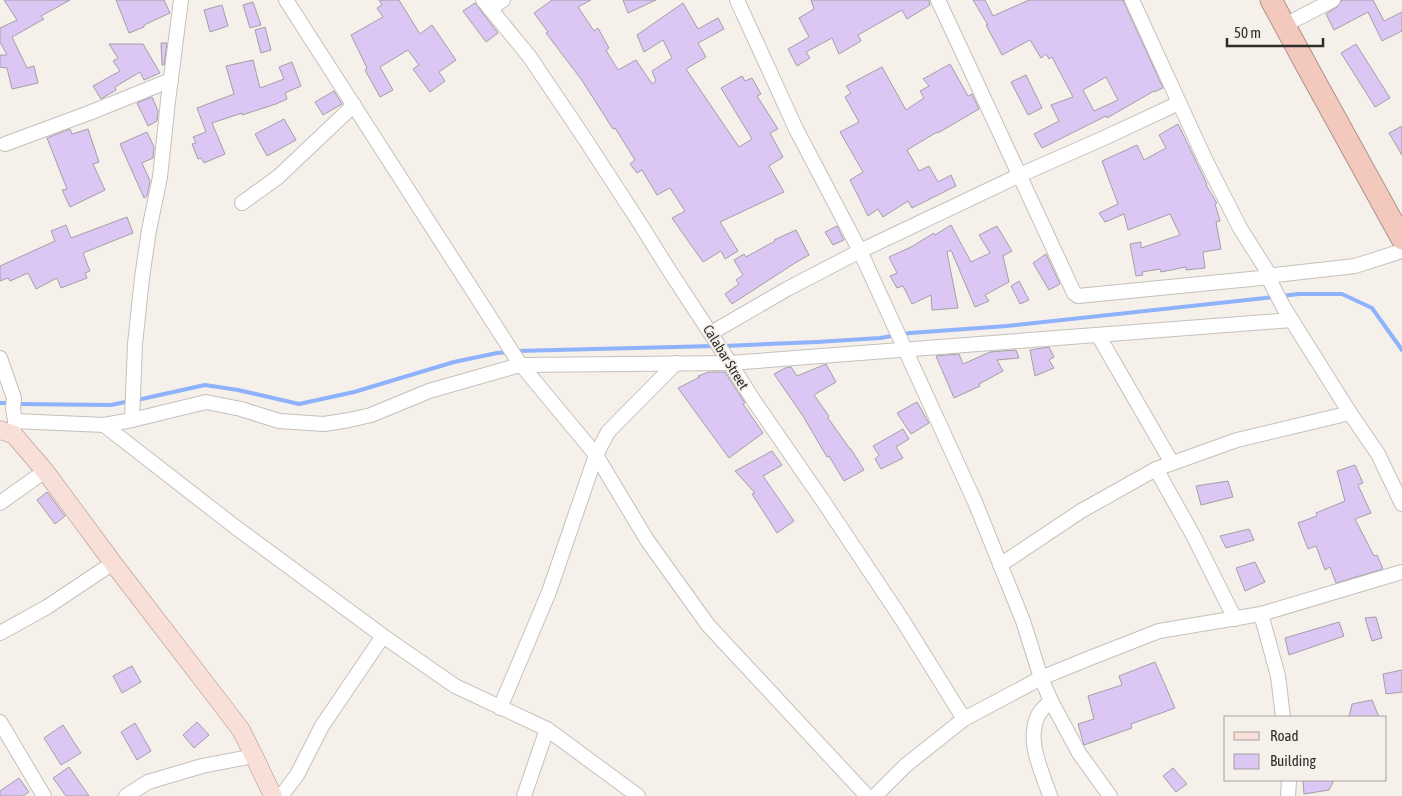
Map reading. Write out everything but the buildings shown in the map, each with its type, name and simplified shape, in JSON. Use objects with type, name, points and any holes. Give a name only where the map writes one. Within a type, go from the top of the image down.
[{"type":"highway","points":[[1271,0],[1402,239]]},
{"type":"main road","points":[[11,418],[45,471],[236,724],[254,756],[272,796]]},
{"type":"street","points":[[132,416],[134,344],[149,230],[160,177],[181,0]]},
{"type":"street","points":[[286,0],[519,363],[596,455],[647,540],[708,625],[867,796]]},
{"type":"street","points":[[486,5],[503,0]]},
{"type":"street","points":[[737,0],[796,129],[860,251],[974,502],[1023,621],[1041,678],[1051,700],[1079,753],[1110,796]]},
{"type":"street","points":[[938,0],[1074,293],[1078,296],[1270,277],[1355,266],[1402,252]]},
{"type":"street","points":[[1132,0],[1205,160],[1240,228],[1270,277],[1270,281],[1284,308],[1378,454],[1402,504]]},
{"type":"street","points":[[1284,25],[1333,0]]},
{"type":"street","name":"Calabar Street","points":[[486,5],[529,56],[754,401],[897,613],[964,719]]},
{"type":"street","points":[[5,144],[171,80]]},
{"type":"street","points":[[711,333],[787,289],[860,251],[1179,102]]},
{"type":"street","points":[[242,203],[278,177],[354,105]]},
{"type":"street","points":[[0,358],[11,418],[104,425],[132,416],[206,402],[241,409],[279,421],[324,424],[371,415],[429,391],[519,363],[676,363],[1292,320]]},
{"type":"street","points":[[1098,334],[1172,463]]},
{"type":"street","points":[[500,708],[549,592],[596,455],[608,432],[676,363]]},
{"type":"street","points":[[1000,564],[1081,510],[1156,469],[1237,440],[1350,413]]},
{"type":"street","points":[[104,425],[234,526],[383,636],[455,686],[547,729],[638,796]]},
{"type":"street","points":[[1156,469],[1193,535],[1235,619]]},
{"type":"street","points":[[0,503],[45,471]]},
{"type":"street","points":[[0,633],[47,607],[113,563]]},
{"type":"street","points":[[875,796],[906,765],[964,719],[1041,678],[1159,632],[1261,614],[1402,572]]},
{"type":"street","points":[[1261,614],[1278,676],[1283,716]]},
{"type":"street","points":[[281,796],[297,775],[322,726],[383,636]]},
{"type":"street","points":[[1050,796],[1035,750],[1034,729],[1040,713],[1051,700]]},
{"type":"street","points":[[0,722],[44,796]]},
{"type":"street","points":[[524,796],[547,729]]},
{"type":"street","points":[[126,796],[148,782],[202,766],[254,756]]},
{"type":"street","points":[[1288,796],[1289,781]]},
{"type":"waterway","points":[[1281,296],[1342,294],[1372,308],[1402,350]]},
{"type":"waterway","points":[[724,346],[880,338],[910,333],[1007,326],[1274,297]]},
{"type":"waterway","points":[[516,351],[714,346]]},
{"type":"waterway","points":[[137,400],[205,385],[238,390],[299,404],[354,392],[454,362],[509,352]]},
{"type":"waterway","points":[[17,404],[111,405],[130,401]]},
{"type":"waterway","points":[[0,403],[10,403]]}]
